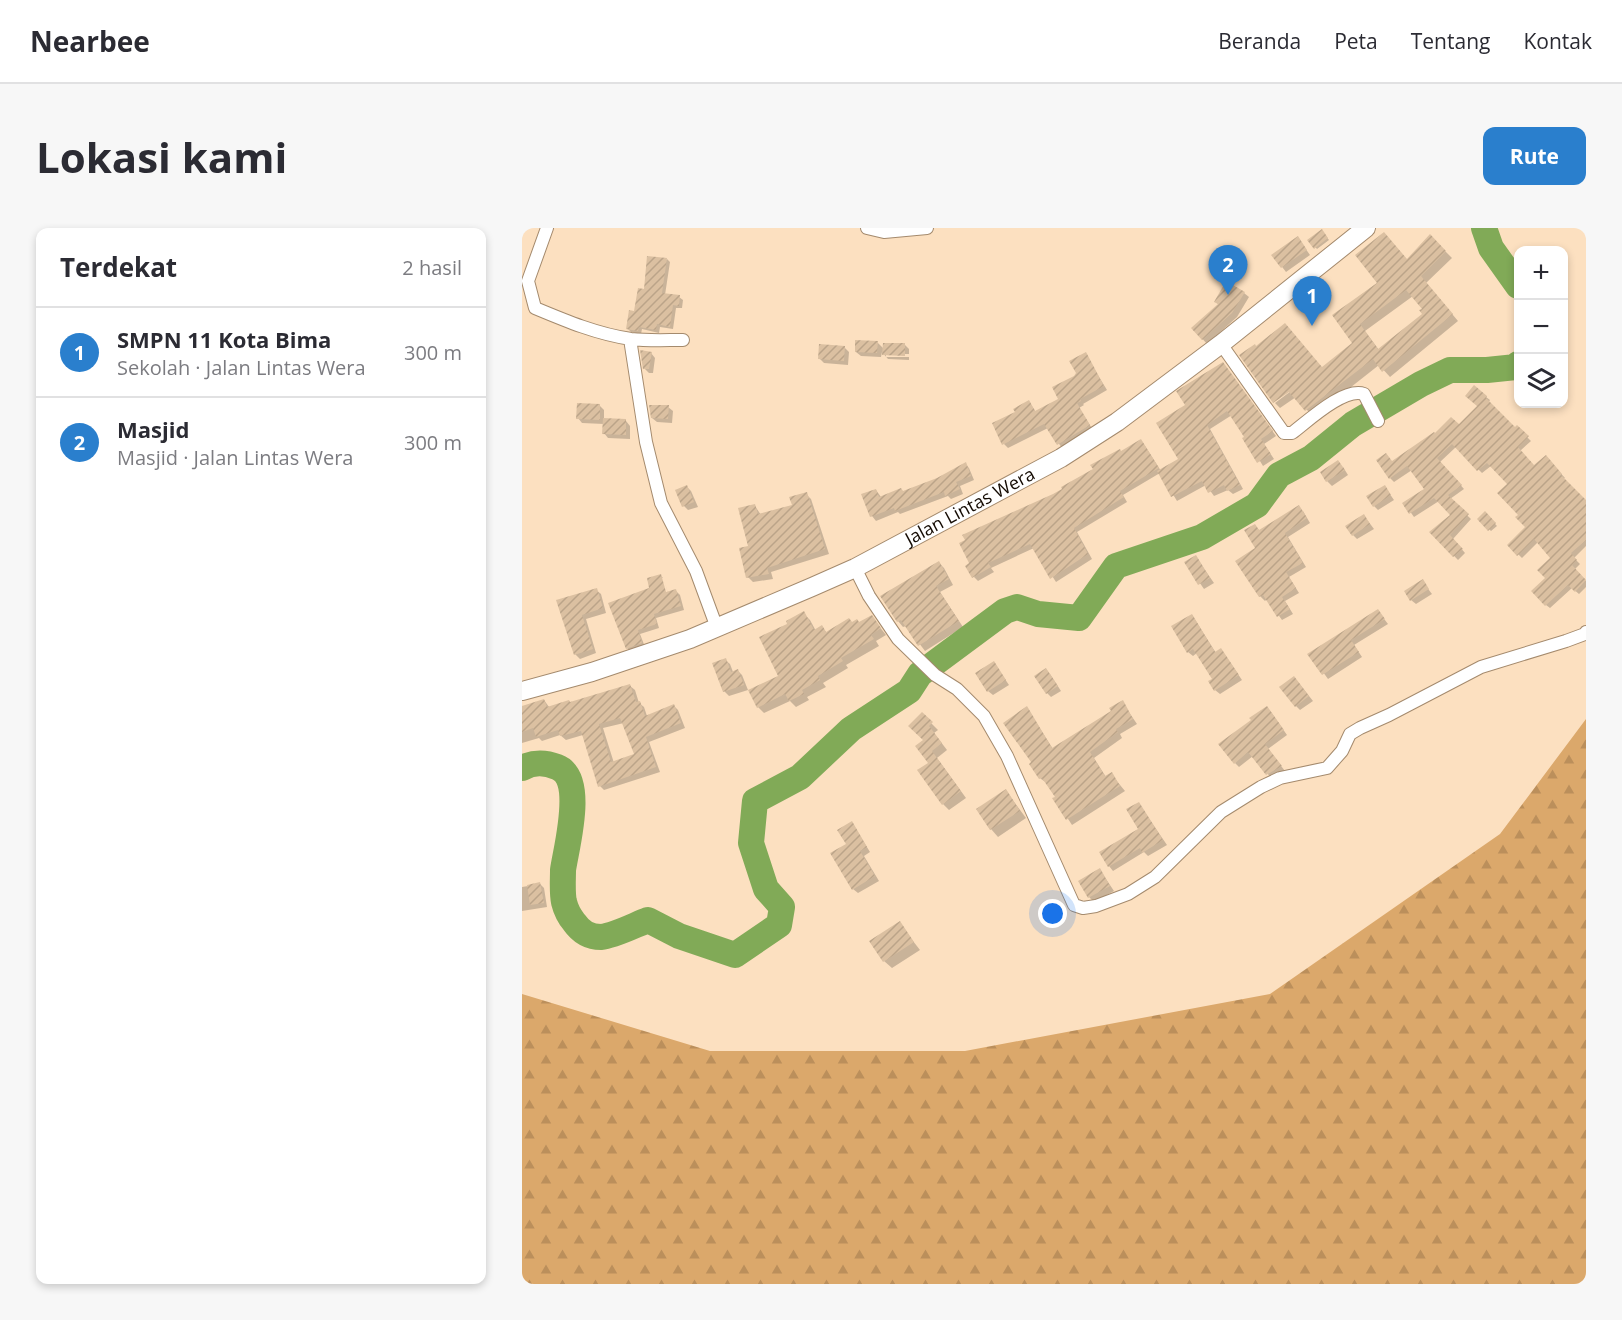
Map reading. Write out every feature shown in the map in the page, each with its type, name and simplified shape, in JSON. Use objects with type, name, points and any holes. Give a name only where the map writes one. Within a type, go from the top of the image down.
[{"type":"main road","name":"Jalan Lintas Wera","points":[[522,691],[592,672],[717,628],[855,568],[1061,458],[1117,422],[1221,344],[1366,228]]},
{"type":"street","points":[[547,228],[528,280],[535,308],[583,327],[630,339],[683,340]]},
{"type":"street","points":[[867,228],[884,232],[927,228]]},
{"type":"street","points":[[630,339],[646,442],[661,504],[696,571],[717,628]]},
{"type":"street","points":[[1221,344],[1284,433],[1292,433],[1339,398],[1350,393],[1364,394],[1378,421]]},
{"type":"street","points":[[855,568],[869,596],[898,639],[935,675],[957,689],[984,716],[1007,756],[1074,905],[1083,908],[1096,906],[1128,894],[1155,877],[1221,812],[1261,786],[1280,778],[1327,768],[1342,751],[1350,734],[1360,728],[1481,667],[1566,642],[1586,632]]},
{"type":"green space","points":[[1586,719],[1586,1284],[522,1284],[522,994],[710,1051],[965,1051],[1270,994],[1500,834]]},
{"type":"building","points":[[1322,229],[1328,238],[1314,249],[1307,240]]},
{"type":"building","points":[[1384,232],[1407,259],[1430,234],[1446,251],[1421,276],[1453,314],[1382,372],[1373,359],[1305,411],[1289,392],[1273,403],[1239,355],[1255,344],[1256,346],[1285,323],[1322,367],[1352,343],[1332,315],[1377,283],[1355,255]],"holes":[[[1406,290],[1422,309],[1419,310],[1422,314],[1378,349],[1360,324]]]},
{"type":"building","points":[[1298,236],[1307,250],[1281,268],[1271,255]]},
{"type":"building","points":[[647,256],[667,258],[662,293],[680,295],[679,306],[673,305],[670,327],[657,324],[656,330],[639,327],[638,331],[626,329],[629,310],[634,311],[638,288],[644,289]]},
{"type":"building","points":[[1226,281],[1245,292],[1232,313],[1202,340],[1191,328],[1218,304],[1214,302]]},
{"type":"building","points":[[855,340],[878,341],[877,353],[855,352]]},
{"type":"building","points":[[883,343],[905,343],[905,356],[882,355]]},
{"type":"building","points":[[819,344],[845,346],[844,361],[818,359]]},
{"type":"building","points":[[640,350],[652,352],[649,369],[643,369]]},
{"type":"building","points":[[1086,352],[1104,386],[1077,403],[1090,425],[1057,445],[1044,424],[1002,445],[992,423],[1015,412],[1013,409],[1029,400],[1035,411],[1058,399],[1052,387],[1074,376],[1076,373],[1069,361]]},
{"type":"building","points":[[1223,362],[1273,431],[1261,439],[1271,454],[1257,463],[1227,411],[1207,425],[1240,485],[1227,491],[1224,485],[1208,493],[1202,481],[1171,497],[1157,471],[1178,459],[1156,423],[1185,405],[1176,391]]},
{"type":"building","points":[[1474,385],[1515,427],[1517,425],[1529,436],[1518,447],[1534,465],[1546,455],[1561,475],[1586,500],[1586,540],[1571,553],[1577,560],[1572,565],[1586,580],[1575,592],[1568,585],[1545,606],[1531,591],[1545,578],[1537,570],[1550,558],[1534,539],[1517,556],[1507,545],[1525,527],[1515,517],[1518,515],[1497,493],[1507,484],[1487,463],[1477,471],[1452,444],[1437,458],[1462,485],[1448,495],[1469,514],[1450,535],[1463,549],[1453,557],[1429,532],[1450,515],[1434,498],[1409,514],[1402,503],[1424,489],[1407,466],[1389,479],[1376,460],[1386,453],[1392,461],[1435,433],[1451,417],[1459,424],[1477,406],[1465,396]]},
{"type":"building","points":[[577,403],[600,404],[600,420],[576,419]]},
{"type":"building","points":[[649,405],[669,405],[668,419],[651,418]]},
{"type":"building","points":[[603,418],[626,419],[626,435],[602,434]]},
{"type":"building","points":[[1141,439],[1159,468],[1120,491],[1124,497],[1074,528],[1088,554],[1050,579],[1030,544],[988,563],[991,567],[972,578],[965,566],[969,563],[959,543],[965,540],[962,535],[1053,494],[1093,469],[1090,465]]},
{"type":"building","points":[[1338,460],[1345,470],[1326,482],[1320,472]]},
{"type":"building","points":[[966,462],[971,476],[956,482],[960,489],[945,496],[944,492],[895,511],[894,508],[870,517],[861,494],[876,489],[879,497],[901,488],[903,491],[937,478]]},
{"type":"building","points":[[687,485],[694,502],[682,507],[675,490]]},
{"type":"building","points":[[1385,485],[1391,495],[1373,507],[1366,496]]},
{"type":"building","points":[[807,492],[825,549],[767,568],[769,574],[746,578],[739,548],[748,546],[738,508],[755,504],[758,514],[792,505],[789,497]]},
{"type":"building","points":[[1299,505],[1307,518],[1285,533],[1303,563],[1286,572],[1296,588],[1282,597],[1290,609],[1277,617],[1263,595],[1259,597],[1235,561],[1255,548],[1244,530],[1255,524],[1259,530]]},
{"type":"building","points":[[1485,511],[1496,523],[1488,531],[1477,519]]},
{"type":"building","points":[[1364,514],[1370,524],[1352,536],[1345,526]]},
{"type":"building","points":[[1196,555],[1210,578],[1198,585],[1184,562]]},
{"type":"building","points":[[939,561],[949,579],[936,586],[959,621],[918,646],[901,620],[897,622],[880,596]]},
{"type":"building","points":[[661,574],[666,592],[676,589],[681,606],[654,614],[657,624],[638,630],[642,643],[626,649],[608,603],[649,588],[647,578]]},
{"type":"building","points":[[1423,579],[1429,589],[1410,601],[1404,591]]},
{"type":"building","points":[[597,588],[603,608],[582,615],[593,649],[574,655],[556,600]]},
{"type":"building","points":[[1378,609],[1385,619],[1351,640],[1359,652],[1322,675],[1307,654]]},
{"type":"building","points":[[804,611],[814,630],[822,625],[826,632],[849,618],[852,622],[857,619],[859,622],[872,615],[881,628],[871,635],[874,639],[841,658],[843,661],[818,676],[820,680],[802,690],[804,694],[789,701],[785,694],[757,708],[748,690],[778,676],[759,637],[787,624],[786,621]]},
{"type":"building","points":[[1192,614],[1215,652],[1221,648],[1239,675],[1214,691],[1208,681],[1212,679],[1193,649],[1187,653],[1171,626]]},
{"type":"building","points":[[726,658],[731,672],[738,669],[744,685],[723,692],[712,663]]},
{"type":"building","points":[[994,661],[1006,680],[987,692],[975,673]]},
{"type":"building","points":[[1046,668],[1058,686],[1046,694],[1034,676]]},
{"type":"building","points":[[1294,676],[1309,696],[1295,707],[1279,687]]},
{"type":"building","points":[[630,684],[636,702],[640,701],[645,716],[674,704],[681,723],[646,737],[656,767],[598,787],[581,731],[560,736],[558,730],[536,737],[533,728],[522,732],[522,706],[544,699],[547,707],[569,700],[570,702]],"holes":[[[620,718],[634,754],[611,762],[599,724]]]},
{"type":"building","points":[[1123,700],[1133,719],[1116,729],[1118,732],[1090,752],[1105,776],[1112,772],[1120,786],[1066,820],[1052,798],[1055,797],[1042,778],[1039,779],[1029,764],[1031,762],[1003,723],[1027,706],[1052,748],[1111,711],[1109,708]]},
{"type":"building","points":[[1267,706],[1284,730],[1265,744],[1282,766],[1266,775],[1248,752],[1234,764],[1218,744]]},
{"type":"building","points":[[922,712],[933,722],[929,726],[942,743],[932,751],[961,791],[942,805],[917,770],[928,763],[915,746],[923,740],[908,726]]},
{"type":"building","points":[[1006,789],[1020,811],[990,830],[976,809]]},
{"type":"building","points":[[1139,802],[1163,840],[1142,853],[1140,848],[1108,867],[1099,852],[1138,829],[1126,809]]},
{"type":"building","points":[[852,821],[867,847],[860,851],[875,876],[852,890],[830,853],[846,844],[837,830]]},
{"type":"building","points":[[1100,868],[1110,886],[1088,898],[1078,881]]},
{"type":"building","points":[[540,882],[544,903],[530,905],[527,885]]},
{"type":"building","points":[[900,921],[914,942],[883,962],[869,941]]},
{"type":"waterway","points":[[1484,228],[1491,248],[1514,280]]},
{"type":"waterway","points":[[522,768],[535,764],[552,765],[566,774],[571,785],[572,814],[563,870],[563,895],[568,913],[579,929],[589,935],[601,937],[648,920],[679,936],[735,955],[779,925],[782,907],[766,889],[751,843],[755,801],[800,777],[851,729],[909,691],[920,674],[1005,611],[1017,607],[1038,614],[1079,618],[1116,566],[1202,537],[1257,505],[1279,475],[1311,458],[1353,424],[1421,384],[1450,370],[1514,367]]},
{"type":"place","name":"Masjid","points":[[1228,295]]},
{"type":"place","name":"SMPN 11 Kota Bima","points":[[1312,326]]}]
